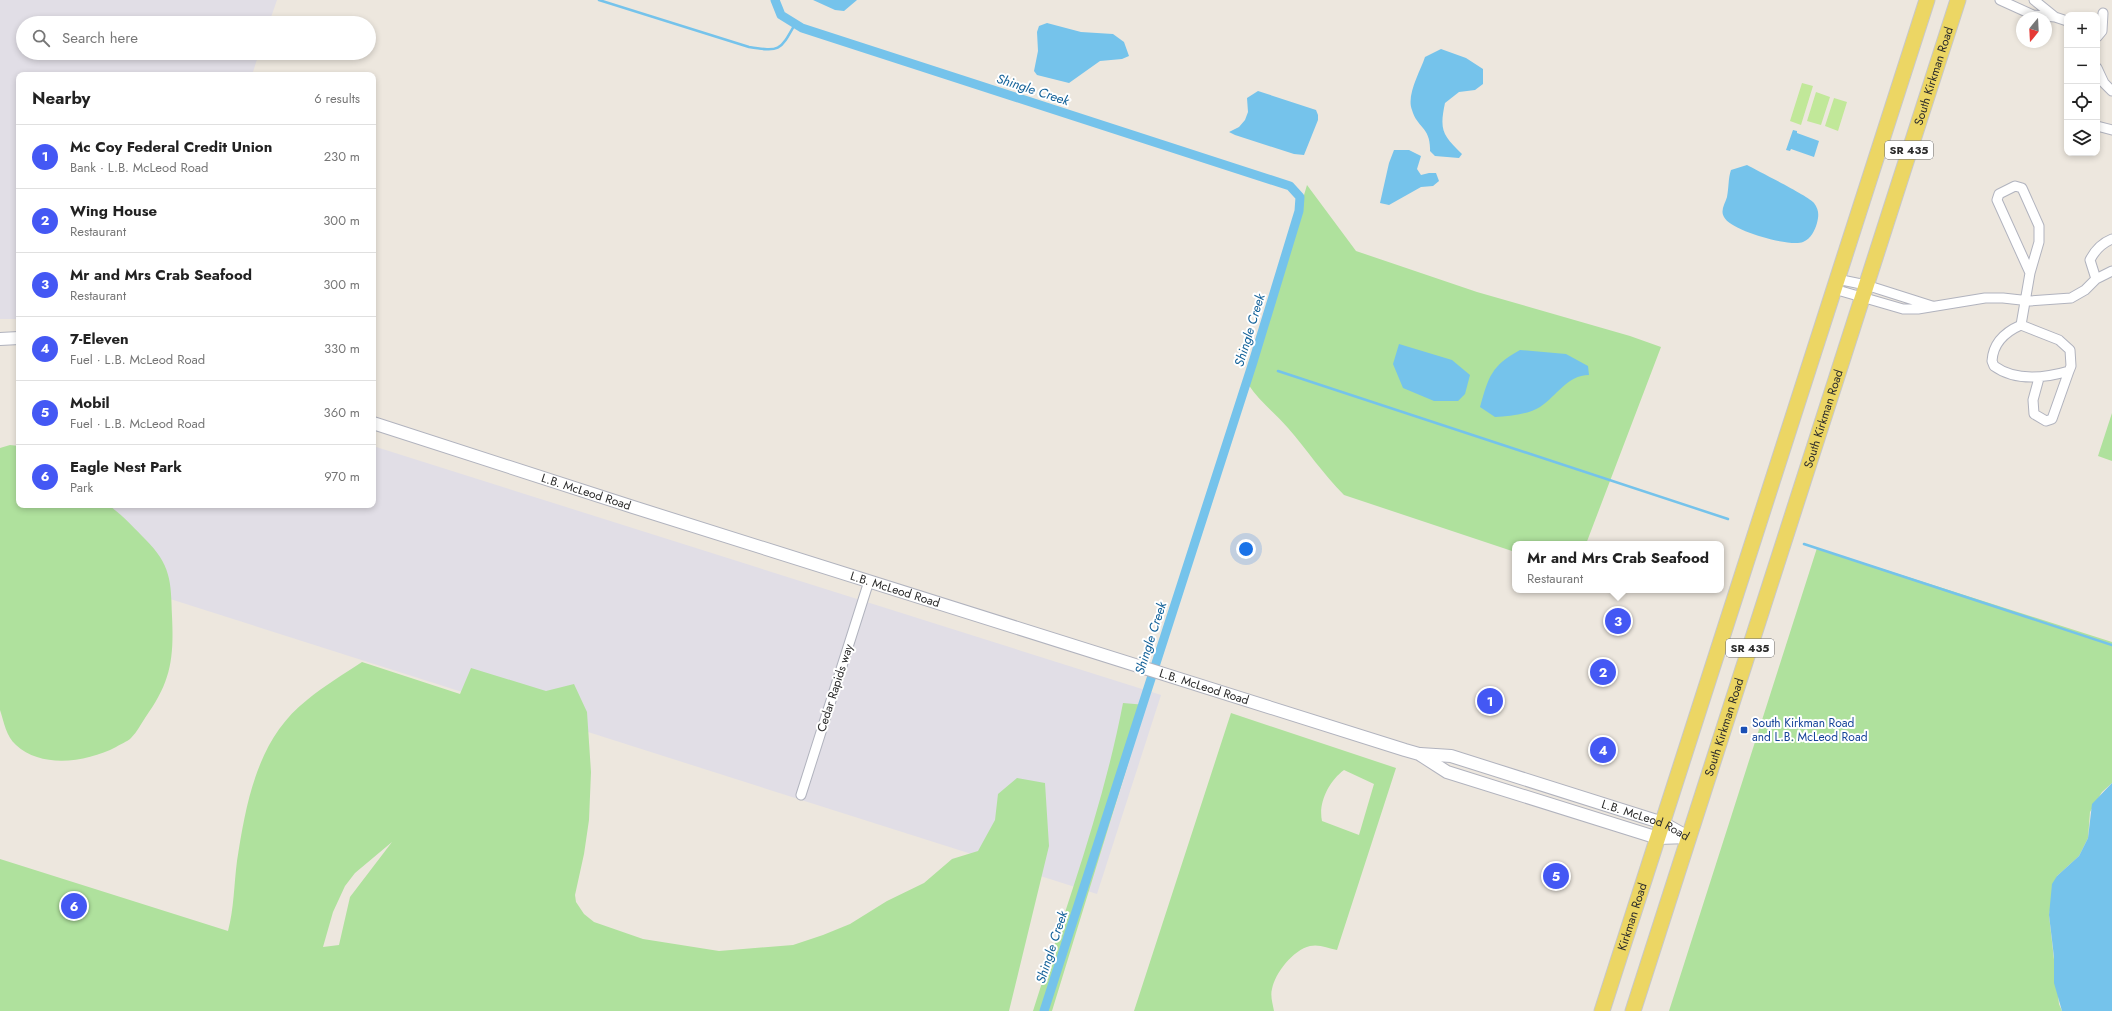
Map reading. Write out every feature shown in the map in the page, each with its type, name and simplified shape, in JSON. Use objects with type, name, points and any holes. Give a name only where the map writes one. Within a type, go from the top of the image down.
[{"type":"main road","name":"SR 435","points":[[1663,823],[1927,0]]},
{"type":"main road","name":"South Kirkman Road","points":[[1689,837],[1958,0]]},
{"type":"main road","name":"Kirkman Road","points":[[1602,1011],[1663,823]]},
{"type":"main road","name":"SR 435","points":[[1633,1011],[1689,837]]},
{"type":"street","points":[[2000,0],[2033,15],[2054,17],[2064,20]]},
{"type":"street","points":[[2034,0],[2054,17]]},
{"type":"street","points":[[2100,33],[2102,31],[2100,15],[2112,9]]},
{"type":"street","points":[[2100,74],[2104,83],[2112,91]]},
{"type":"street","points":[[2100,127],[2112,130]]},
{"type":"street","points":[[2021,325],[2024,300],[2039,242],[2039,226],[2022,188],[2015,186],[1999,194],[1997,200],[2030,273]]},
{"type":"street","points":[[2096,279],[2090,260],[2093,253],[2103,243],[2112,239]]},
{"type":"street","points":[[1836,284],[1864,292],[1903,309],[1933,307],[1985,298],[2052,301],[2071,298],[2085,290],[2096,279],[2112,271]]},
{"type":"street","points":[[1836,284],[1864,292],[1933,307]]},
{"type":"street","points":[[2021,325],[2059,340],[2070,350],[2071,366],[2052,419],[2046,421],[2034,414],[2034,400],[2039,378]]},
{"type":"street","points":[[2021,325],[2004,335],[1996,345],[1992,361],[1999,369],[2018,375],[2039,378],[2069,371]]},
{"type":"street","points":[[0,339],[16,338]]},
{"type":"street","name":"L.B. McLeod Road","points":[[376,424],[1419,754],[1451,756],[1663,823],[1689,837]]},
{"type":"street","name":"Cedar Rapids way","points":[[801,796],[869,581]]},
{"type":"street","name":"L.B. McLeod Road","points":[[1419,754],[1447,772],[1658,838],[1689,837]]},
{"type":"shaded area","points":[[0,0],[277,0],[271,16],[16,16],[16,60],[257,60],[253,72],[16,72],[16,319],[0,319]]},
{"type":"shaded area","points":[[376,447],[1161,695],[1097,894],[101,577],[30,508],[376,508]]},
{"type":"green space","points":[[1802,83],[1813,86],[1801,125],[1790,121]]},
{"type":"green space","points":[[1816,92],[1830,97],[1821,125],[1807,121]]},
{"type":"green space","points":[[1834,98],[1847,102],[1838,131],[1825,126]]},
{"type":"green space","points":[[1307,185],[1356,251],[1477,292],[1630,336],[1661,347],[1587,541],[1512,541],[1512,551],[1344,495],[1329,479],[1288,428],[1248,384]]},
{"type":"green space","points":[[2112,413],[2112,461],[2098,456]]},
{"type":"green space","points":[[10,445],[16,446],[16,508],[112,508],[154,548],[168,574],[171,593],[172,645],[169,670],[160,693],[137,731],[128,741],[92,756],[65,761],[39,758],[27,753],[16,745],[10,737],[0,710],[0,448]]},
{"type":"green space","points":[[1817,548],[2112,642],[2112,783],[2102,792],[2090,812],[2088,838],[2079,856],[2057,876],[2049,915],[2059,1004],[2062,1011],[1669,1011]]},
{"type":"green space","points":[[362,662],[460,694],[471,668],[546,691],[574,684],[587,712],[591,772],[589,820],[584,854],[575,895],[576,902],[584,914],[594,922],[643,939],[719,951],[793,945],[823,935],[850,924],[887,901],[924,883],[952,859],[978,851],[995,820],[998,794],[1017,778],[1045,783],[1049,846],[1009,1011],[0,1011],[0,859],[228,931],[233,905],[237,861],[245,817],[250,795],[265,753],[276,733],[290,716],[307,700]],"holes":[[[392,842],[350,897],[339,945],[323,947],[333,912],[345,886],[355,873]]]},
{"type":"green space","points":[[1123,703],[1146,705],[1052,1011],[1033,1011],[1094,820],[1115,742]]},
{"type":"green space","points":[[1231,713],[1396,768],[1337,950],[1320,946],[1310,946],[1297,952],[1291,957],[1281,969],[1272,989],[1271,995],[1274,1011],[1134,1011]],"holes":[[[1344,770],[1374,784],[1359,835],[1322,821],[1321,814],[1323,800],[1329,786]]]},
{"type":"water","points":[[813,0],[857,0],[844,11],[835,10]]},
{"type":"water","points":[[1047,23],[1081,32],[1113,34],[1124,42],[1129,56],[1122,59],[1100,61],[1069,83],[1037,75],[1034,71],[1038,51],[1037,32],[1039,26]]},
{"type":"water","points":[[1441,49],[1466,58],[1483,69],[1483,84],[1475,90],[1459,92],[1445,103],[1442,120],[1444,132],[1450,142],[1462,154],[1459,158],[1435,156],[1430,151],[1430,143],[1426,132],[1414,116],[1411,104],[1414,84],[1425,57]]},
{"type":"water","points":[[1258,91],[1316,110],[1318,120],[1304,155],[1294,154],[1229,132],[1239,127],[1245,120],[1248,112],[1247,98]]},
{"type":"water","points":[[1793,130],[1797,131],[1797,133],[1819,141],[1814,157],[1791,149],[1790,151],[1786,150]]},
{"type":"water","points":[[1394,150],[1409,150],[1421,156],[1417,169],[1421,175],[1436,173],[1439,181],[1433,186],[1421,187],[1389,205],[1380,203],[1389,163]]},
{"type":"water","points":[[1747,165],[1794,190],[1814,203],[1818,210],[1817,223],[1808,239],[1803,242],[1796,243],[1761,237],[1737,228],[1724,217],[1723,209],[1727,197],[1731,170]]},
{"type":"water","points":[[1399,344],[1452,360],[1470,375],[1465,394],[1458,401],[1434,401],[1403,388],[1393,364]]},
{"type":"water","points":[[1520,350],[1566,354],[1588,366],[1589,375],[1574,378],[1535,410],[1518,415],[1495,417],[1480,407],[1486,387],[1492,373],[1497,367],[1503,361]]},
{"type":"water","points":[[2112,783],[2112,1011],[2062,1011],[2054,983],[2054,957],[2049,915],[2052,884],[2057,876],[2079,856],[2088,838],[2092,804]]},
{"type":"waterway","points":[[599,0],[759,49],[778,48],[786,40],[795,24]]},
{"type":"waterway","name":"Shingle Creek","points":[[775,0],[781,15],[802,28],[1290,186],[1300,197],[1299,211],[1253,362],[1044,1011]]},
{"type":"waterway","points":[[1278,371],[1728,519]]},
{"type":"waterway","points":[[1804,544],[2112,645]]},
{"type":"place","name":"Mr and Mrs Crab Seafood","points":[[1618,621]]},
{"type":"place","name":"Wing House","points":[[1603,672]]},
{"type":"place","name":"Mc Coy Federal Credit Union","points":[[1490,701]]},
{"type":"place","name":"South Kirkman Road and L.B. McLeod Road","points":[[1744,730]]},
{"type":"place","name":"7-Eleven","points":[[1603,750]]},
{"type":"place","name":"Mobil","points":[[1556,876]]},
{"type":"place","name":"Eagle Nest Park","points":[[74,906]]}]
